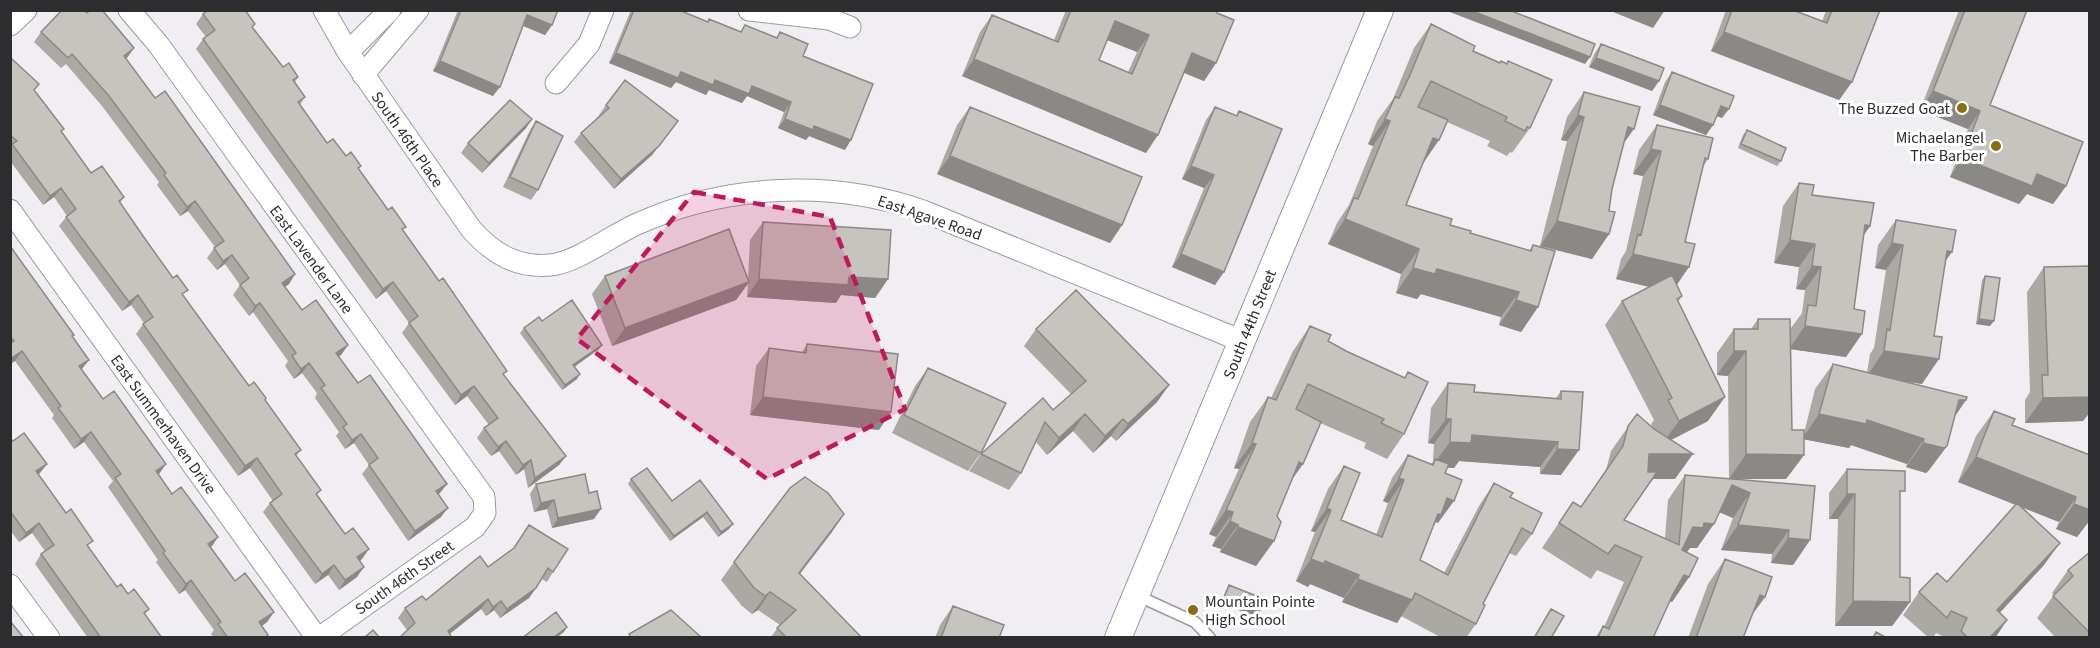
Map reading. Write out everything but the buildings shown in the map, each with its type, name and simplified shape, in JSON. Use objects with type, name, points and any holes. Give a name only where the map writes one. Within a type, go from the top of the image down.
[{"type":"street","points":[[10,25],[26,10]]},
{"type":"street","name":"East Lavender Lane","points":[[129,10],[158,44],[484,497],[485,513]]},
{"type":"street","name":"South 46th Place","points":[[324,10],[363,75],[471,229],[486,246],[505,258]]},
{"type":"street","points":[[348,52],[390,10]]},
{"type":"street","points":[[363,75],[418,10]]},
{"type":"street","points":[[556,83],[575,64],[589,44],[603,10]]},
{"type":"street","points":[[749,10],[829,19],[850,27]]},
{"type":"street","name":"South 44th Street","points":[[1118,638],[1380,10]]},
{"type":"street","name":"East Agave Road","points":[[505,258],[518,263],[553,265],[637,224],[684,207],[755,192],[828,191],[896,202],[923,211],[1242,341]]},
{"type":"street","name":"East Summerhaven Drive","points":[[10,210],[318,638]]},
{"type":"street","name":"South 46th Street","points":[[318,638],[475,526],[485,513]]},
{"type":"street","points":[[10,585],[49,638]]},
{"type":"lane","points":[[1135,595],[1195,622],[1210,638]]},
{"type":"highlighted area","points":[[694,192],[830,217],[905,409],[767,479],[577,339]]},
{"type":"place","name":"The Buzzed Goat","points":[[1962,108]]},
{"type":"place","name":"Michaelangel The Barber","points":[[1996,146]]},
{"type":"place","name":"Mountain Pointe High School","points":[[1193,610]]}]
